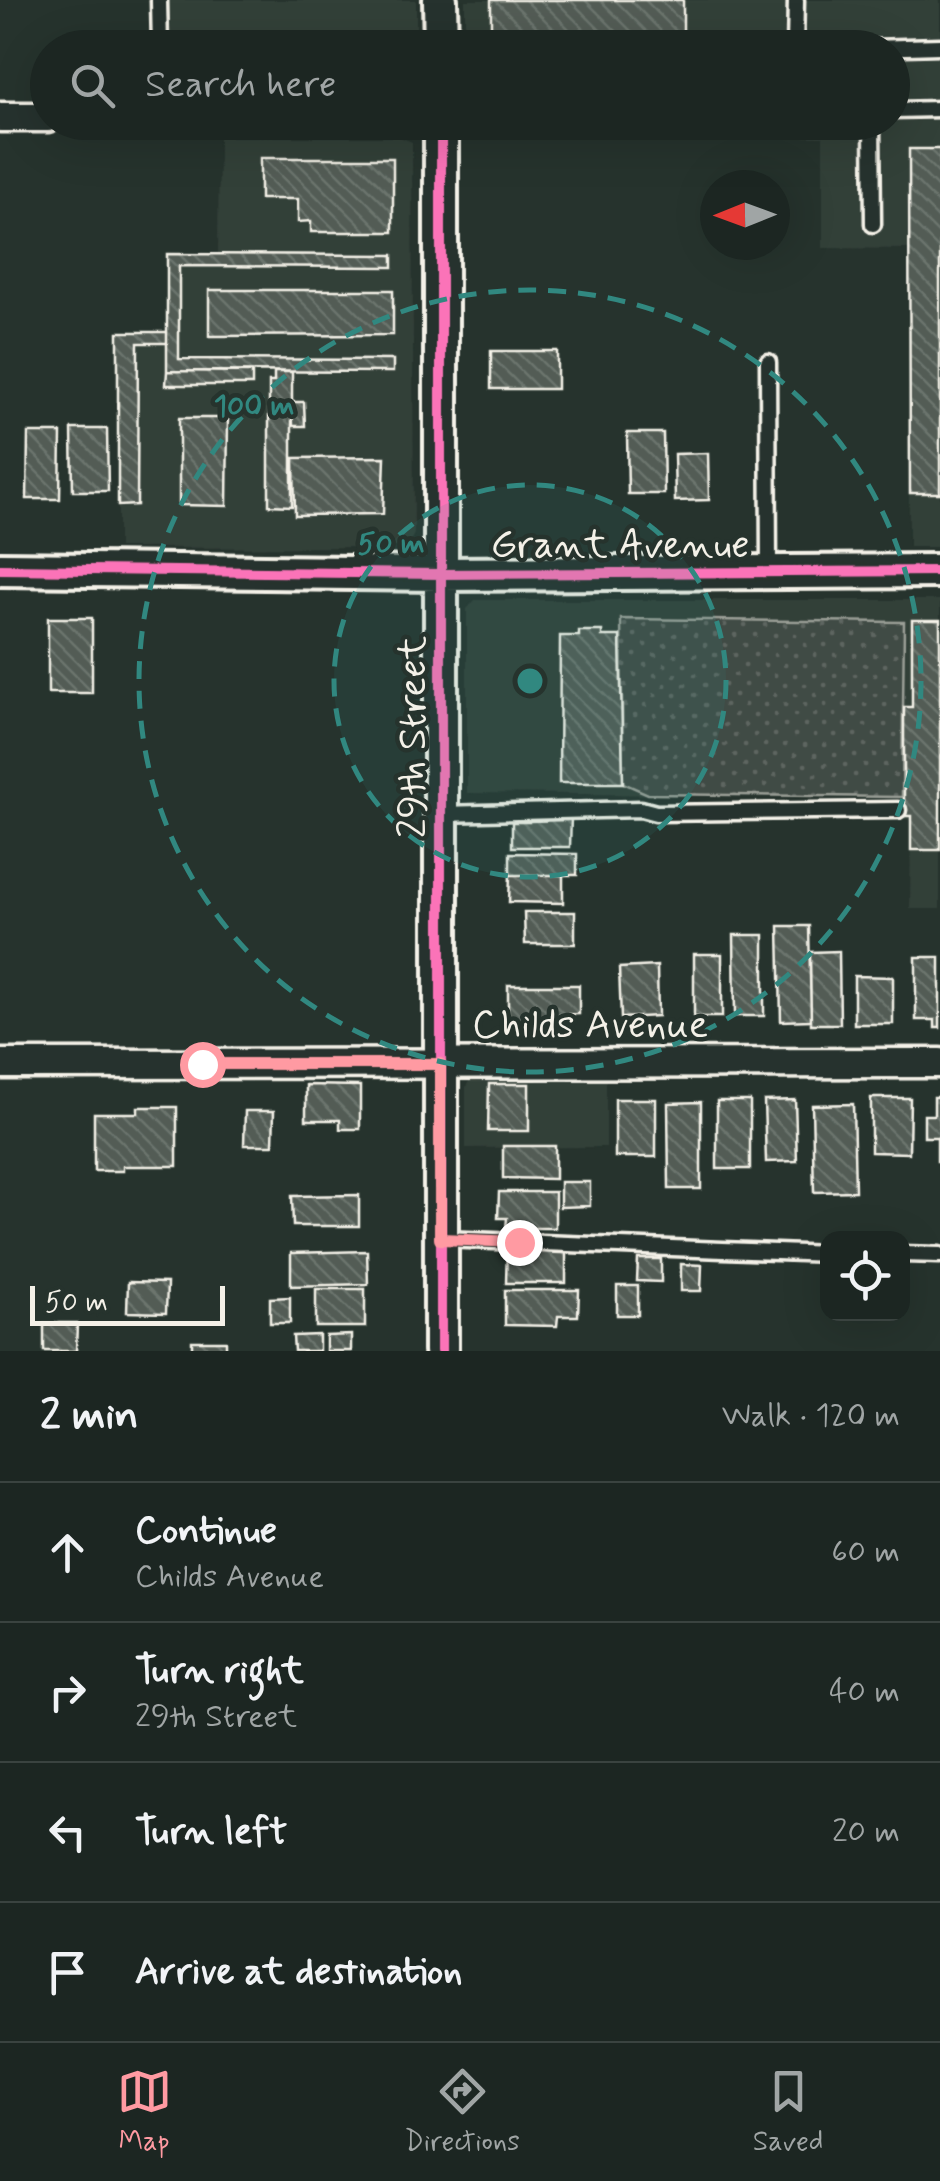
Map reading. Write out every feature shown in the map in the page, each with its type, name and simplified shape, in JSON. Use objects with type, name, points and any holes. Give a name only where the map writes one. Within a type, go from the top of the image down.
[{"type":"street","points":[[440,0],[440,30]]},
{"type":"street","points":[[0,117],[30,117]]},
{"type":"street","name":"29th Street","points":[[440,140],[440,1351]]},
{"type":"street","name":"Grant Avenue","points":[[0,569],[441,574],[940,571]]},
{"type":"street","name":"Childs Avenue","points":[[0,1064],[940,1063]]},
{"type":"lane","points":[[159,0],[160,30]]},
{"type":"lane","points":[[796,0],[796,30]]},
{"type":"lane","points":[[910,47],[940,46]]},
{"type":"lane","points":[[910,110],[940,109]]},
{"type":"lane","points":[[872,140],[873,224]]},
{"type":"lane","points":[[768,362],[769,572]]},
{"type":"lane","points":[[440,814],[898,810]]},
{"type":"lane","points":[[440,1239],[820,1254]]},
{"type":"lane","points":[[910,1254],[940,1255]]},
{"type":"shaded area","points":[[152,0],[416,0],[416,30],[153,30]]},
{"type":"shaded area","points":[[465,0],[940,0],[940,547],[909,547],[908,249],[823,248],[823,140],[910,140],[910,30],[465,30]]},
{"type":"shaded area","points":[[219,140],[412,142],[414,534],[407,547],[118,548],[118,332],[166,332],[167,254],[218,254]]},
{"type":"shaded area","points":[[475,600],[940,600],[940,909],[910,909],[911,820],[904,819],[901,797],[467,793],[467,609]]},
{"type":"shaded area","points":[[621,619],[904,622],[902,797],[648,794],[623,783]]},
{"type":"shaded area","points":[[477,1077],[606,1077],[606,1147],[466,1148],[466,1087]]},
{"type":"building","points":[[491,0],[683,0],[683,30],[491,30]]},
{"type":"building","points":[[909,149],[940,149],[940,493],[910,493]]},
{"type":"building","points":[[260,158],[393,158],[393,232],[311,232],[311,221],[298,222],[298,199],[260,199]]},
{"type":"building","points":[[167,254],[393,255],[393,267],[179,266],[179,359],[393,360],[393,372],[167,371]]},
{"type":"building","points":[[209,290],[393,290],[393,335],[209,336]]},
{"type":"building","points":[[118,332],[167,332],[167,343],[138,343],[137,505],[118,506]]},
{"type":"building","points":[[491,351],[557,351],[557,389],[491,389]]},
{"type":"building","points":[[167,371],[252,372],[252,385],[166,385]]},
{"type":"building","points":[[274,372],[292,372],[292,506],[269,505],[269,382],[274,382]]},
{"type":"building","points":[[292,402],[304,402],[305,426],[293,426]]},
{"type":"building","points":[[179,418],[228,418],[227,506],[179,505]]},
{"type":"building","points":[[72,429],[107,429],[108,491],[73,491]]},
{"type":"building","points":[[28,433],[61,433],[60,499],[27,499]]},
{"type":"building","points":[[627,433],[663,433],[664,494],[628,494]]},
{"type":"building","points":[[708,453],[709,500],[675,501],[674,454]]},
{"type":"building","points":[[385,457],[383,514],[295,515],[294,458]]},
{"type":"building","points":[[48,618],[92,618],[92,693],[48,693]]},
{"type":"building","points":[[912,620],[940,620],[940,850],[911,850],[911,816],[904,816],[904,707],[912,707]]},
{"type":"building","points":[[579,631],[620,636],[623,783],[559,783],[560,636],[579,636]]},
{"type":"building","points":[[529,816],[571,817],[570,847],[512,847],[512,822],[529,822]]},
{"type":"building","points":[[510,853],[577,854],[577,875],[510,875]]},
{"type":"building","points":[[510,875],[563,875],[563,903],[509,902]]},
{"type":"building","points":[[524,912],[575,912],[575,944],[525,944]]},
{"type":"building","points":[[779,926],[809,926],[811,1020],[781,1021]]},
{"type":"building","points":[[734,935],[764,935],[764,1016],[735,1016]]},
{"type":"building","points":[[839,951],[840,1024],[811,1024],[810,952]]},
{"type":"building","points":[[694,954],[722,954],[722,1017],[694,1017]]},
{"type":"building","points":[[916,957],[940,957],[940,1028],[935,1028],[935,1020],[916,1020]]},
{"type":"building","points":[[657,966],[658,1016],[621,1018],[619,968]]},
{"type":"building","points":[[854,976],[893,977],[893,1024],[854,1024]]},
{"type":"building","points":[[508,985],[579,985],[579,1014],[544,1015],[545,1020],[508,1020]]},
{"type":"building","points":[[489,1084],[529,1084],[529,1131],[488,1131]]},
{"type":"building","points":[[306,1085],[360,1086],[360,1129],[340,1129],[340,1120],[306,1120]]},
{"type":"building","points":[[934,1097],[940,1097],[940,1161],[937,1137],[924,1137],[924,1115],[934,1115]]},
{"type":"building","points":[[871,1098],[910,1098],[909,1153],[871,1152]]},
{"type":"building","points":[[615,1099],[656,1099],[656,1157],[615,1157]]},
{"type":"building","points":[[795,1100],[797,1161],[766,1162],[764,1101]]},
{"type":"building","points":[[717,1101],[750,1101],[750,1169],[717,1169]]},
{"type":"building","points":[[701,1102],[701,1189],[669,1189],[668,1103]]},
{"type":"building","points":[[853,1104],[855,1191],[814,1192],[812,1105]]},
{"type":"building","points":[[138,1107],[177,1107],[177,1166],[123,1166],[123,1171],[94,1171],[94,1113],[138,1113]]},
{"type":"building","points":[[245,1111],[274,1111],[273,1145],[244,1145]]},
{"type":"building","points":[[503,1146],[555,1146],[555,1179],[503,1178]]},
{"type":"building","points":[[560,1182],[590,1182],[590,1206],[560,1207]]},
{"type":"building","points":[[499,1192],[555,1192],[555,1228],[506,1228],[507,1218],[498,1218]]},
{"type":"building","points":[[359,1195],[359,1226],[293,1226],[292,1196]]},
{"type":"building","points":[[507,1247],[566,1248],[566,1283],[506,1283]]},
{"type":"building","points":[[367,1251],[368,1284],[291,1286],[291,1253]]},
{"type":"building","points":[[638,1259],[661,1259],[661,1282],[637,1281]]},
{"type":"building","points":[[681,1264],[702,1265],[701,1291],[681,1291]]},
{"type":"building","points":[[128,1282],[167,1283],[166,1313],[127,1312]]},
{"type":"building","points":[[617,1286],[638,1286],[638,1315],[617,1315]]},
{"type":"building","points":[[316,1289],[365,1289],[365,1327],[316,1327]]},
{"type":"building","points":[[505,1290],[579,1290],[578,1316],[558,1316],[557,1326],[505,1325]]},
{"type":"building","points":[[290,1297],[290,1323],[270,1323],[270,1298]]},
{"type":"building","points":[[44,1323],[77,1323],[76,1351],[44,1351]]},
{"type":"building","points":[[319,1335],[319,1351],[294,1351],[293,1336]]},
{"type":"building","points":[[351,1335],[351,1351],[326,1351],[326,1336]]},
{"type":"building","points":[[192,1341],[226,1341],[226,1351],[192,1351]]},
{"type":"cycle path","points":[[441,140],[441,1351]]},
{"type":"cycle path","points":[[0,569],[441,574],[940,571]]},
{"type":"route","points":[[202,1064],[440,1064],[440,1239],[519,1242]]}]
